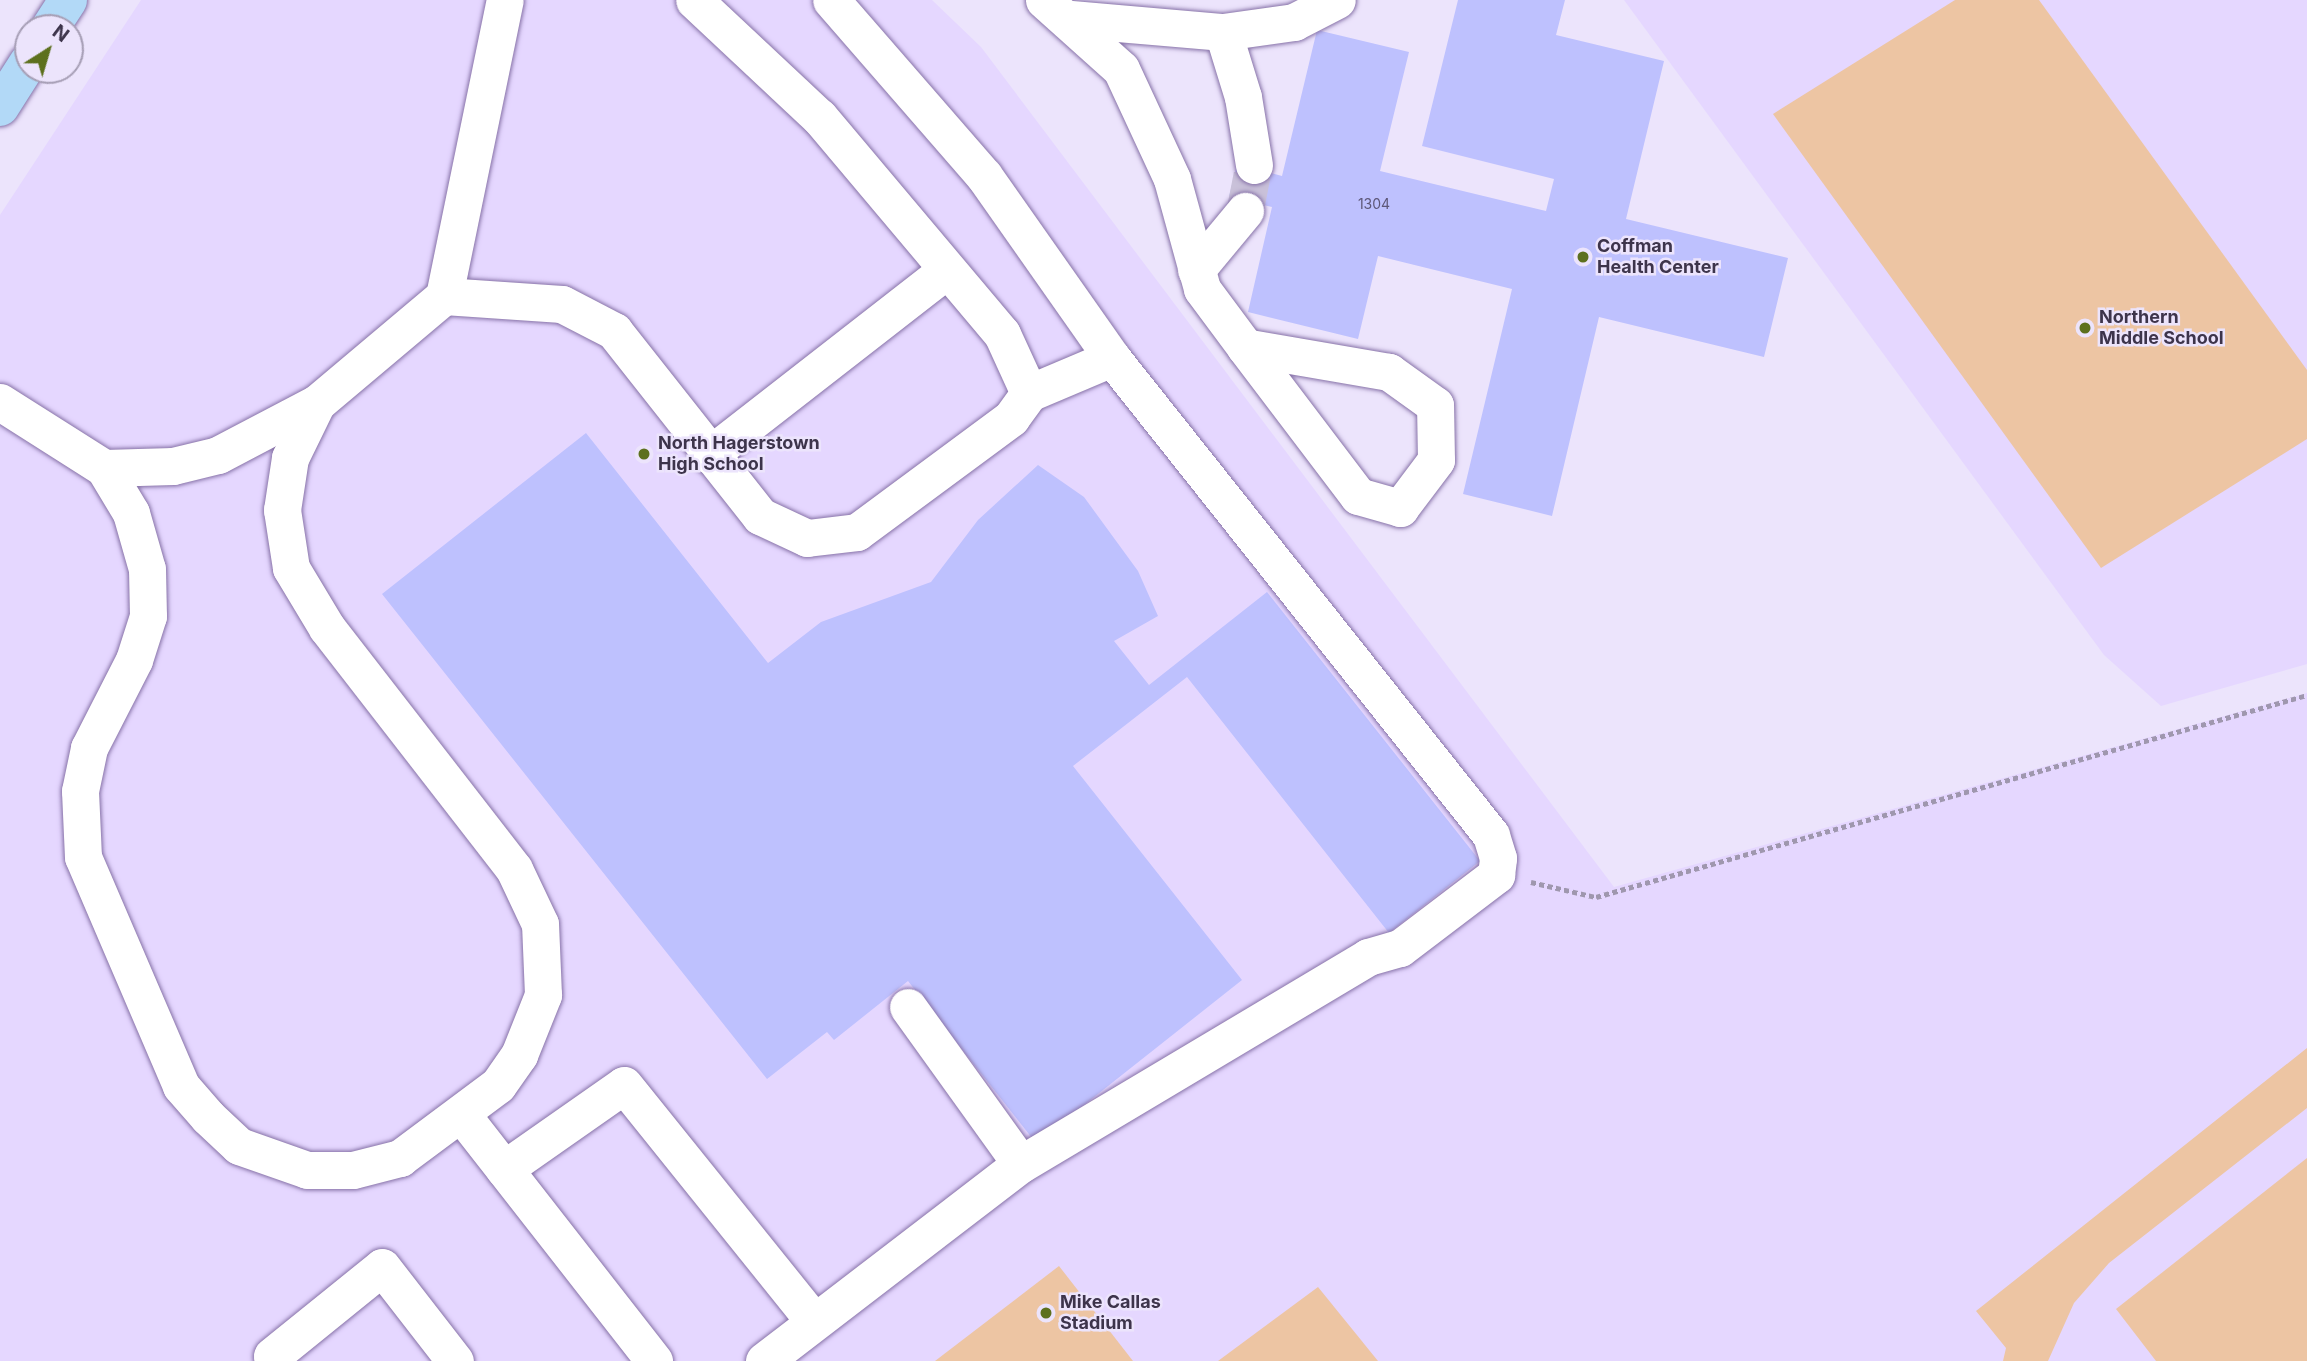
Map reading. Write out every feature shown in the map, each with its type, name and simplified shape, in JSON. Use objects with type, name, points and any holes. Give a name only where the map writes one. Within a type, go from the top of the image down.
[{"type":"main road","points":[[0,107],[15,84]]},
{"type":"lane","points":[[104,468],[173,466],[218,455],[317,403],[444,296],[505,0]]},
{"type":"lane","points":[[694,0],[818,117],[1002,334],[1029,393]]},
{"type":"lane","points":[[764,1361],[1021,1164],[1368,957],[1399,948],[1496,874],[1491,835],[1112,358],[984,176],[831,0]]},
{"type":"lane","points":[[1057,10],[1223,32],[1294,22],[1337,0]]},
{"type":"lane","points":[[1057,10],[1121,69],[1171,179],[1202,289],[1245,347],[1358,496],[1400,508],[1436,460],[1435,405],[1389,372],[1245,347]]},
{"type":"lane","points":[[1223,32],[1254,165]]},
{"type":"lane","points":[[1196,270],[1245,211]]},
{"type":"lane","points":[[709,455],[947,270]]},
{"type":"lane","points":[[444,296],[519,296],[586,314],[614,331],[642,362],[709,455],[760,516],[782,531],[835,538],[857,532],[1011,418],[1029,393],[1112,358]]},
{"type":"lane","points":[[0,402],[104,468],[131,513],[147,569],[148,616],[134,660],[89,748],[80,792],[83,857],[181,1086],[239,1146],[307,1170],[353,1170],[400,1158],[462,1115],[498,1085],[535,1028],[543,995],[540,923],[514,869],[314,610],[291,568],[282,510],[290,457],[317,403]]},
{"type":"lane","points":[[908,1007],[1021,1164]]},
{"type":"lane","points":[[504,1169],[624,1085],[814,1321]]},
{"type":"lane","points":[[462,1115],[654,1361]]},
{"type":"lane","points":[[276,1361],[272,1356],[382,1267],[455,1361]]},
{"type":"path","points":[[1496,874],[1596,897],[2307,695]]},
{"type":"shaded area","name":"North Hagerstown High School","points":[[141,0],[932,0],[981,47],[1614,887],[2307,693],[2307,1361],[0,1361],[0,215]]},
{"type":"shaded area","name":"Northern Middle School","points":[[1624,0],[2307,0],[2307,664],[2161,706],[2104,655]]},
{"type":"shaded area","points":[[1955,0],[2039,0],[2307,370],[2307,439],[2101,568],[1773,114]]},
{"type":"shaded area","points":[[2307,1048],[2307,1108],[2109,1263],[2074,1303],[2048,1361],[2003,1361],[2006,1348],[1976,1311]]},
{"type":"shaded area","points":[[2307,1158],[2307,1361],[2156,1361],[2116,1309]]},
{"type":"shaded area","name":"Mike Callas Stadium","points":[[1059,1266],[1133,1361],[935,1361]]},
{"type":"shaded area","points":[[1318,1287],[1378,1361],[1218,1361]]},
{"type":"building","name":"Coffman Health Center","points":[[1458,0],[1565,0],[1556,35],[1664,61],[1626,219],[1788,258],[1764,357],[1599,317],[1552,516],[1463,494],[1512,289],[1378,256],[1358,339],[1248,312],[1272,207],[1229,197],[1237,164],[1282,176],[1317,30],[1409,52],[1380,171],[1546,211],[1554,179],[1422,146]]},
{"type":"building","points":[[586,433],[768,663],[821,622],[931,582],[978,520],[1038,465],[1084,497],[1138,571],[1158,616],[1114,641],[1149,685],[1267,592],[1480,861],[1389,933],[1187,677],[1073,766],[1242,980],[1036,1143],[908,981],[834,1040],[827,1032],[767,1079],[382,594]]},
{"type":"tunnel","points":[[1245,211],[1254,165]]},
{"type":"place","name":"Coffman Health Center","points":[[1583,257]]},
{"type":"place","name":"Northern Middle School","points":[[2085,328]]},
{"type":"place","name":"North Hagerstown High School","points":[[644,454]]},
{"type":"place","name":"Mike Callas Stadium","points":[[1046,1313]]}]
